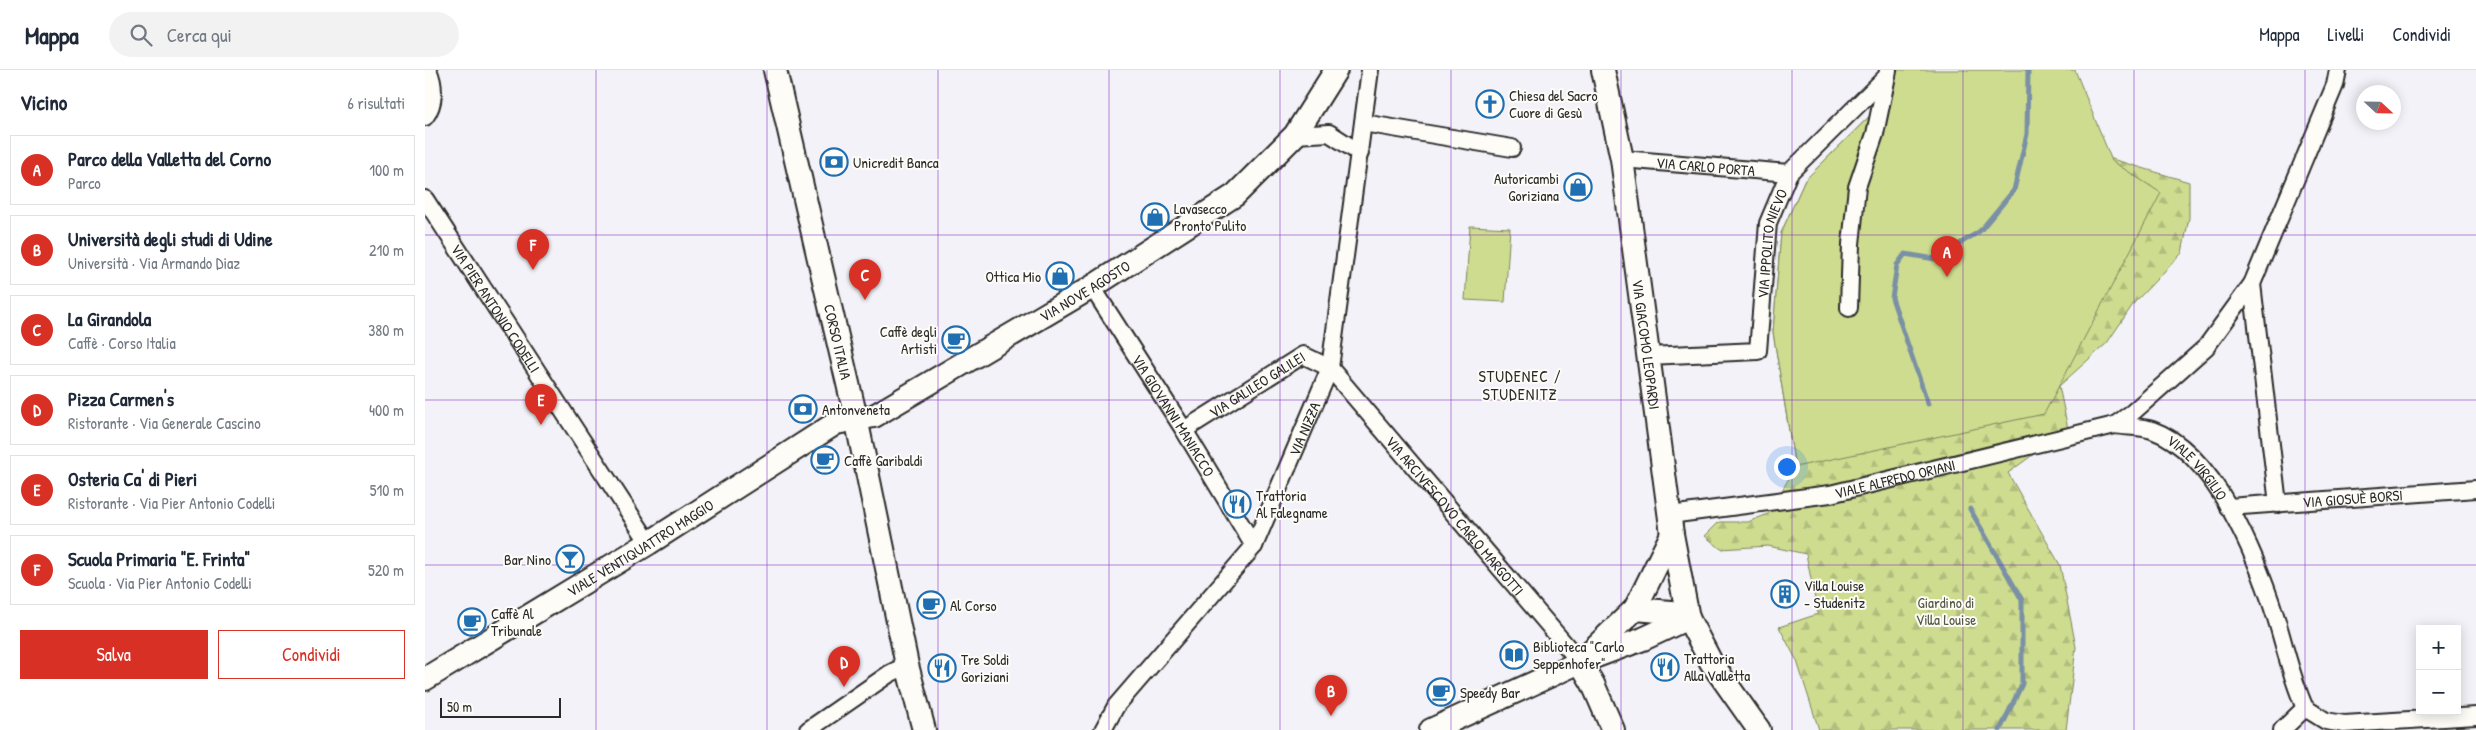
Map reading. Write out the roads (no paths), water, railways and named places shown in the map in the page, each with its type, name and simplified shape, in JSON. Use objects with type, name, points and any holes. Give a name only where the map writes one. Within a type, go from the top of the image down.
[{"type":"main road","name":"CORSO ITALIA","points":[[775,70],[855,418],[907,665],[924,730]]},
{"type":"main road","name":"VIA NOVE AGOSTO","points":[[855,418],[874,416],[1092,287],[1235,195],[1295,135],[1335,70]]},
{"type":"main road","name":"VIA GIACOMO LEOPARDI","points":[[1603,70],[1622,159],[1671,524],[1688,618],[1711,662],[1759,730]]},
{"type":"main road","name":"VIALE VENTIQUATTRO MAGGIO","points":[[425,679],[649,543],[836,423],[855,418]]},
{"type":"main road","points":[[1579,662],[1635,609],[1671,524]]},
{"type":"main road","points":[[1635,609],[1671,612],[1688,618]]},
{"type":"main road","points":[[1431,730],[1579,662],[1643,639],[1688,618]]},
{"type":"main road","points":[[1579,662],[1593,684],[1613,730]]},
{"type":"street","name":"VIA NIZZA","points":[[1103,730],[1117,706],[1253,546],[1330,368],[1370,70]]},
{"type":"street","points":[[2115,425],[2133,412],[2206,348],[2252,284],[2335,85],[2338,70]]},
{"type":"street","points":[[425,118],[432,104],[432,71]]},
{"type":"street","points":[[1849,308],[1851,244],[1857,187],[1875,134],[1887,73]]},
{"type":"street","name":"VIA IPPOLITO NIEVO","points":[[1648,356],[1758,351],[1768,223],[1789,173],[1887,73]]},
{"type":"street","points":[[1363,123],[1512,148]]},
{"type":"street","points":[[1295,135],[1329,133],[1360,153]]},
{"type":"street","name":"VIA CARLO PORTA","points":[[1622,159],[1789,173]]},
{"type":"street","name":"VIA PIER ANTONIO CODELLI","points":[[425,199],[649,543]]},
{"type":"street","points":[[2252,284],[2278,504]]},
{"type":"street","name":"VIA GIOVANNI MANIACCO","points":[[1092,287],[1184,430],[1253,546]]},
{"type":"street","name":"VIA GALILEO GALILEI","points":[[1184,430],[1303,355],[1330,368]]},
{"type":"street","name":"VIA ARCIVESCOVO CARLO MARGOTTI","points":[[1330,368],[1579,662]]},
{"type":"street","name":"VIALE VIRGILIO","points":[[2115,425],[2152,430],[2185,447],[2206,472],[2246,538],[2305,708]]},
{"type":"street","name":"VIALE ALFREDO ORIANI","points":[[1671,524],[1831,494],[2115,425]]},
{"type":"street","name":"VIA GIOSUÈ BORSI","points":[[2228,507],[2476,488]]},
{"type":"street","points":[[808,730],[889,674],[907,665]]},
{"type":"street","points":[[2282,730],[2305,708],[2326,721],[2344,724],[2476,716]]},
{"type":"waterway","points":[[1928,404],[1892,298],[1897,265],[1905,254],[1935,259],[1980,231],[2014,190],[2027,134],[2028,70]]},
{"type":"waterway","points":[[1970,509],[2022,600],[2022,684],[2000,730]]},
{"type":"place","name":"Chiesa del Sacro Cuore di Gesù","points":[[1490,104]]},
{"type":"place","name":"Unicredit Banca","points":[[834,162]]},
{"type":"place","name":"Autoricambi Goriziana","points":[[1578,187]]},
{"type":"place","name":"Lavasecco Pronto Pulito","points":[[1155,217]]},
{"type":"place","name":"Scuola Primaria \"E. Frinta\"","points":[[533,270]]},
{"type":"place","name":"Ottica Mio","points":[[1060,276]]},
{"type":"place","name":"Parco della Valletta del Corno","points":[[1947,277]]},
{"type":"place","name":"La Girandola","points":[[865,300]]},
{"type":"place","name":"Caffè degli Artisti","points":[[956,340]]},
{"type":"place","name":"Antonveneta","points":[[803,409]]},
{"type":"place","name":"Osteria Ca' di Pieri","points":[[541,425]]},
{"type":"place","name":"Caffè Garibaldi","points":[[825,460]]},
{"type":"place","name":"Trattoria Al Falegname","points":[[1237,504]]},
{"type":"place","name":"Bar Nino","points":[[570,559]]},
{"type":"place","name":"Villa Louise - Studenitz","points":[[1785,594]]},
{"type":"place","name":"Al Corso","points":[[931,605]]},
{"type":"place","name":"Caffè Al Tribunale","points":[[472,622]]},
{"type":"place","name":"Biblioteca \"Carlo Seppenhofer\"","points":[[1514,655]]},
{"type":"place","name":"Trattoria Alla Valletta","points":[[1665,667]]},
{"type":"place","name":"Tre Soldi Goriziani","points":[[942,668]]},
{"type":"place","name":"Pizza Carmen's","points":[[844,687]]},
{"type":"place","name":"Speedy Bar","points":[[1441,692]]},
{"type":"place","name":"Università degli studi di Udine","points":[[1331,716]]},
{"type":"district","name":"STUDENEC / STUDENITZ","points":[[1520,385]]},
{"type":"park label","name":"Giardino di Villa Louise","points":[[1946,610]]}]
